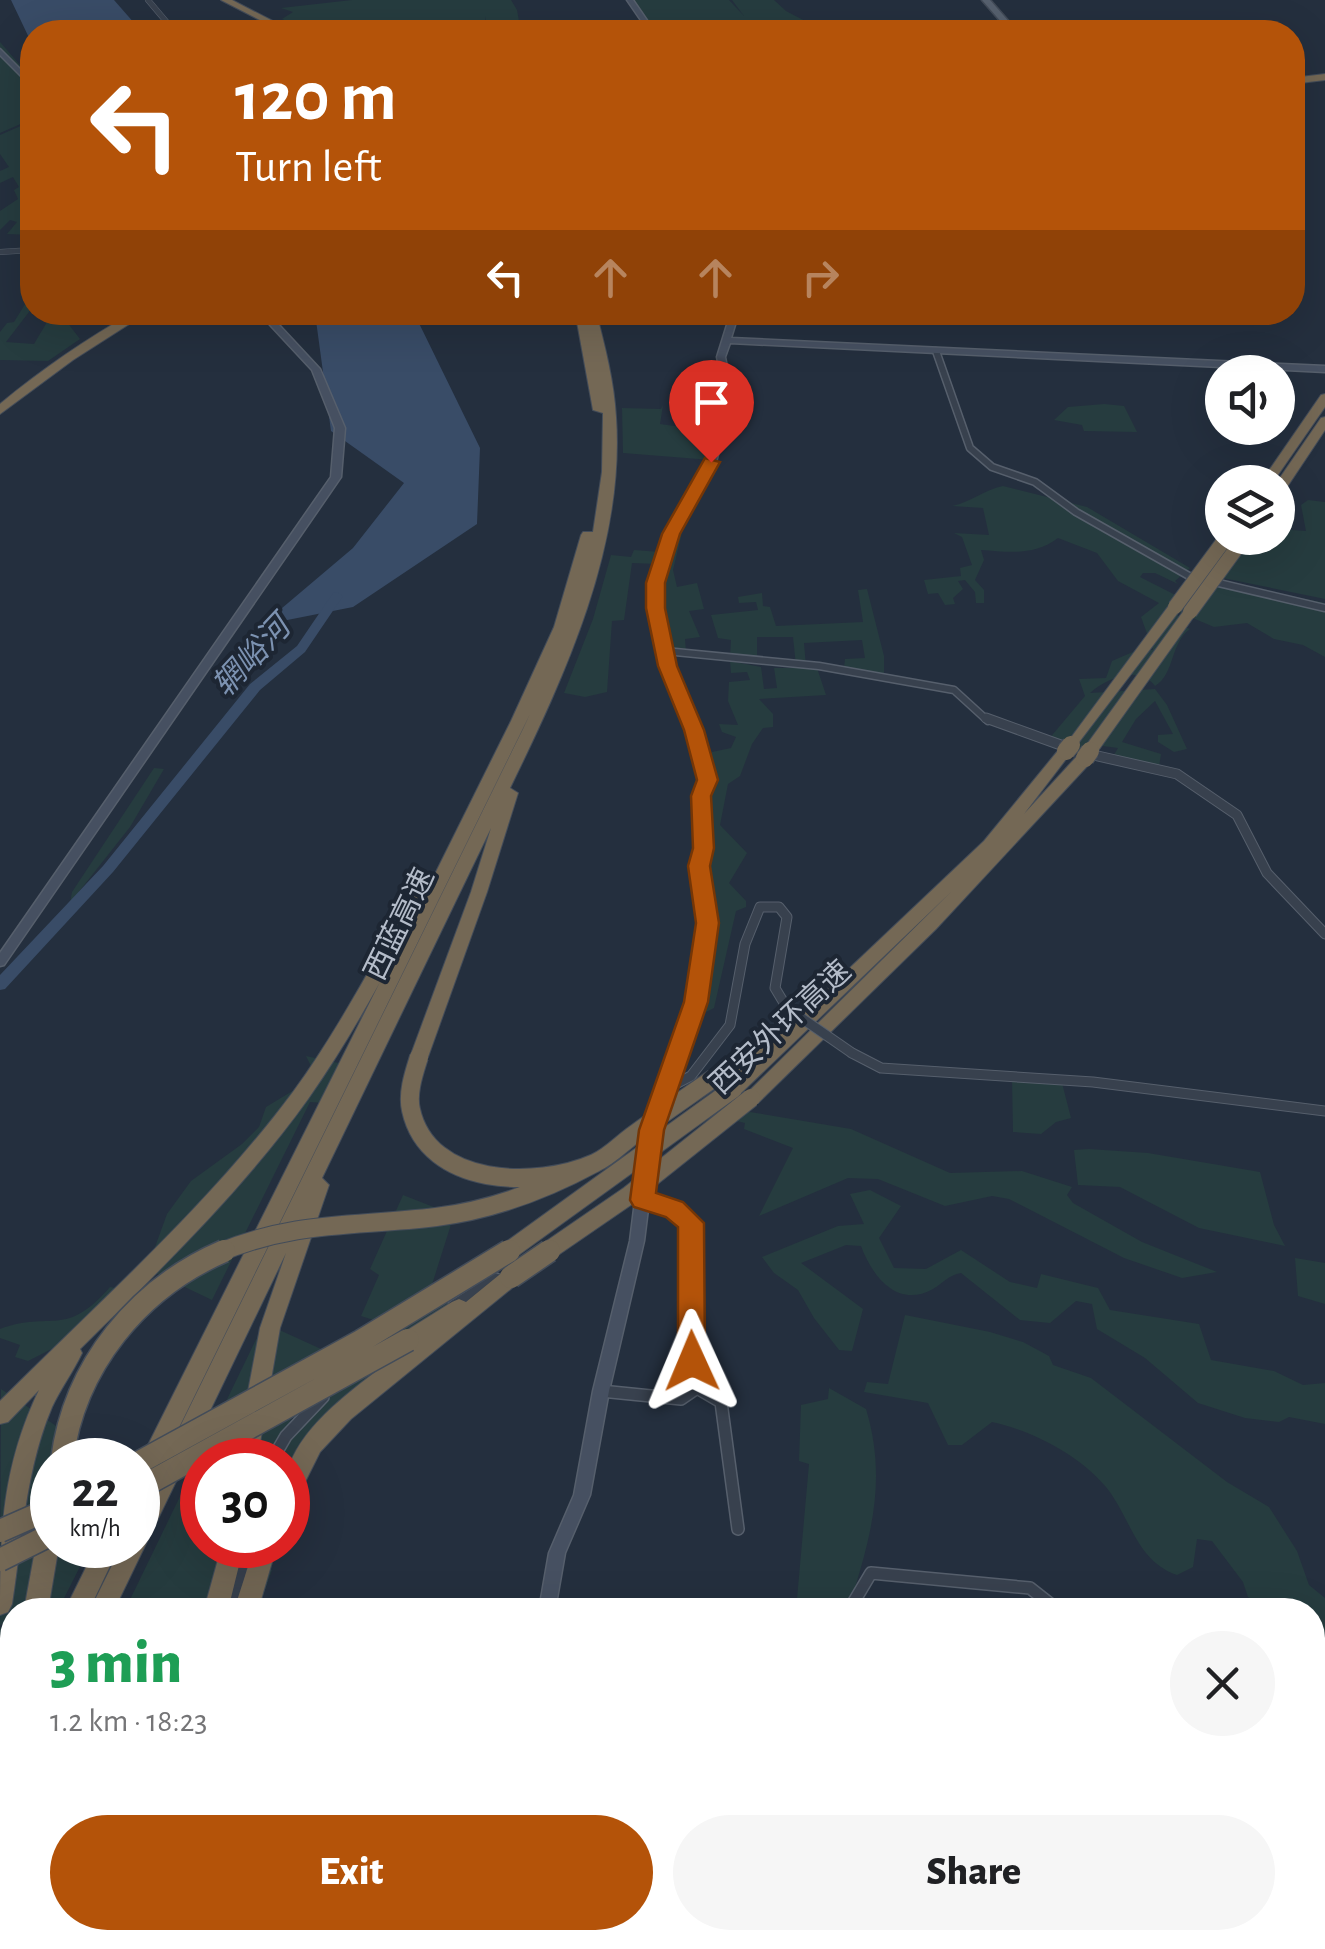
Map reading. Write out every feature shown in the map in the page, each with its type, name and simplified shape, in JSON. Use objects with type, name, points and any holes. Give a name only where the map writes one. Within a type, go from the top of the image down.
[{"type":"highway","points":[[220,1],[253,20]]},
{"type":"highway","points":[[220,1],[263,20]]},
{"type":"highway","points":[[0,406],[42,370],[113,325]]},
{"type":"highway","points":[[0,406],[46,371],[121,325]]},
{"type":"highway","name":"西蓝高速","points":[[525,725],[586,546],[598,476],[600,414],[583,325]]},
{"type":"highway","name":"西蓝高速","points":[[160,1489],[336,1107],[356,1047],[572,633],[598,549],[610,478],[606,359],[594,325]]},
{"type":"highway","points":[[1279,465],[1325,398]]},
{"type":"highway","points":[[1295,465],[1325,421]]},
{"type":"highway","name":"西安外环高速","points":[[1182,610],[1216,555]]},
{"type":"highway","name":"西安外环高速","points":[[160,1451],[316,1367],[491,1263],[648,1154],[930,925],[1078,751],[1182,610],[1229,555]]},
{"type":"highway","points":[[0,1415],[233,1178],[298,1099],[356,1047],[525,725]]},
{"type":"highway","points":[[525,725],[479,892],[419,1057],[412,1082],[413,1117],[430,1145],[452,1164],[486,1176],[521,1177],[595,1163]]},
{"type":"highway","name":"西安外环高速","points":[[160,1476],[324,1389],[511,1277],[628,1196],[733,1088],[990,844],[1078,751]]},
{"type":"highway","points":[[66,1438],[70,1412],[107,1339],[144,1301],[190,1265],[239,1244],[308,1226],[436,1217],[480,1210],[552,1188],[733,1088]]},
{"type":"highway","points":[[250,1438],[270,1328],[336,1107]]},
{"type":"highway","name":"西蓝高速","points":[[160,1446],[336,1107]]},
{"type":"highway","points":[[310,1449],[343,1412],[511,1277]]},
{"type":"highway","points":[[1,1598],[29,1440],[40,1405],[65,1362],[105,1308]]},
{"type":"highway","points":[[0,1532],[30,1518]]},
{"type":"highway","points":[[0,1558],[30,1544]]},
{"type":"highway","points":[[38,1598],[44,1568]]},
{"type":"highway","points":[[83,1598],[98,1568]]},
{"type":"highway","points":[[108,1598],[123,1568]]},
{"type":"highway","points":[[219,1598],[227,1568]]},
{"type":"highway","points":[[250,1598],[259,1568]]},
{"type":"main road","points":[[983,0],[1000,20]]},
{"type":"street","points":[[148,0],[166,20]]},
{"type":"street","points":[[0,51],[20,72]]},
{"type":"street","points":[[0,962],[289,550],[336,476],[340,428],[316,369],[274,325]]},
{"type":"street","points":[[550,1598],[557,1552],[582,1495],[601,1391],[638,1241],[652,1130],[696,1002],[708,923],[699,866],[704,848],[701,796],[708,780],[664,651],[656,583],[671,534],[711,462],[730,397],[722,357],[732,325]]},
{"type":"street","points":[[729,340],[1325,369]]},
{"type":"street","points":[[936,351],[970,448],[981,460],[1036,482],[1076,512],[1188,576],[1325,608]]},
{"type":"street","points":[[664,651],[819,666],[954,690],[990,722],[1106,759],[1177,774],[1237,815],[1267,873],[1325,934]]},
{"type":"street","points":[[666,1089],[691,1076],[730,1025],[745,944],[760,907],[779,906],[788,918],[775,988],[786,1008],[881,1068],[1093,1082],[1325,1111]]},
{"type":"street","points":[[285,1438],[343,1375],[599,1215],[643,1200],[674,1209],[691,1223],[692,1361],[697,1388],[721,1402],[738,1529]]},
{"type":"street","points":[[601,1391],[681,1398],[697,1388]]},
{"type":"street","points":[[233,1598],[241,1568]]},
{"type":"street","points":[[856,1598],[871,1573],[1030,1588],[1043,1598]]},
{"type":"green space","points":[[352,0],[511,0],[519,20],[486,20],[485,16],[485,20],[284,20],[293,12],[281,8]]},
{"type":"green space","points":[[634,0],[729,0],[744,16],[732,0],[774,0],[803,20],[647,20]]},
{"type":"green space","points":[[0,42],[20,65],[20,124],[0,133]]},
{"type":"green space","points":[[20,126],[20,235],[7,234],[17,222],[10,220],[0,230],[0,211],[18,199],[14,190],[19,187],[13,177],[0,183],[0,171],[9,167],[0,154],[0,135]]},
{"type":"green space","points":[[20,312],[20,324],[6,342],[34,344],[45,325],[69,325],[80,339],[48,361],[0,360],[0,332],[7,323],[14,322]]},
{"type":"green space","points":[[663,405],[660,424],[725,433],[711,460],[623,453],[622,408],[661,409]]},
{"type":"green space","points":[[1124,406],[1137,432],[1084,431],[1082,425],[1054,420],[1068,407]]},
{"type":"green space","points":[[1003,486],[1087,507],[1190,568],[1175,581],[1178,584],[1155,573],[1143,573],[1140,577],[1199,607],[1218,581],[1325,603],[1325,657],[1303,645],[1274,639],[1247,623],[1214,627],[1176,611],[1183,626],[1190,629],[1179,642],[1161,681],[1155,686],[1140,676],[1122,676],[1090,693],[1155,689],[1167,705],[1187,749],[1174,752],[1158,742],[1158,735],[1173,734],[1155,701],[1136,719],[1122,742],[1161,754],[1159,767],[1111,760],[1118,748],[1095,745],[1099,759],[1048,740],[1085,696],[1079,679],[1106,678],[1112,661],[1142,648],[1153,650],[1141,617],[1159,603],[1118,581],[1097,553],[1058,538],[1030,550],[981,550],[984,560],[975,580],[984,590],[984,603],[976,603],[975,592],[965,580],[958,581],[963,589],[953,598],[955,604],[945,605],[938,593],[928,594],[924,580],[961,576],[960,568],[972,565],[962,537],[954,533],[989,535],[983,508],[952,506]]},
{"type":"green space","points":[[1308,500],[1325,502],[1325,599],[1218,577],[1216,560],[1223,555],[1295,555],[1295,530],[1306,531],[1301,505]]},
{"type":"green space","points":[[687,512],[673,570],[677,587],[697,583],[704,609],[689,611],[700,637],[685,639],[686,652],[671,649],[665,579],[670,548]]},
{"type":"green space","points":[[634,550],[660,552],[657,564],[632,563],[624,620],[612,621],[607,692],[585,697],[564,693],[593,619],[611,555],[631,557]]},
{"type":"green space","points":[[867,589],[884,656],[884,676],[844,668],[845,659],[865,658],[862,640],[804,643],[806,666],[796,666],[793,637],[757,637],[757,664],[730,659],[731,640],[718,638],[711,615],[758,610],[756,602],[739,603],[738,597],[762,593],[763,606],[770,607],[776,626],[863,622],[858,590]]},
{"type":"green space","points":[[730,661],[761,667],[764,689],[777,688],[774,668],[817,668],[826,695],[759,699],[773,714],[773,727],[763,728],[752,744],[740,776],[728,784],[720,825],[747,853],[729,883],[746,901],[746,907],[736,911],[714,1008],[702,1014],[712,752],[731,748],[736,737],[722,732],[719,724],[738,725],[728,701],[729,682],[750,680],[747,672],[731,673]]},
{"type":"green space","points":[[154,768],[164,769],[130,827],[70,903],[72,892]]},
{"type":"green space","points":[[306,1056],[343,1064],[324,1103],[310,1102],[212,1300],[147,1269],[167,1214],[191,1181],[242,1144],[259,1127],[266,1107],[304,1084],[312,1068]]},
{"type":"green space","points":[[1012,1079],[1062,1083],[1071,1118],[1056,1122],[1041,1134],[1013,1132]]},
{"type":"green space","points":[[747,1100],[744,1111],[851,1129],[950,1173],[1022,1171],[1072,1187],[1067,1195],[1073,1203],[1142,1242],[1217,1272],[1182,1278],[1124,1258],[1009,1199],[992,1196],[945,1206],[878,1179],[848,1178],[759,1216],[793,1148],[744,1129],[745,1123],[712,1115]]},
{"type":"green space","points":[[1074,1150],[1148,1153],[1260,1172],[1274,1225],[1285,1246],[1199,1228],[1120,1187],[1078,1185]]},
{"type":"green space","points":[[870,1190],[901,1206],[879,1238],[894,1268],[926,1269],[961,1250],[1010,1282],[1037,1288],[1041,1274],[1098,1288],[1110,1310],[1199,1324],[1211,1360],[1274,1371],[1303,1385],[1325,1383],[1325,1424],[1289,1417],[1279,1422],[1245,1418],[1198,1403],[1145,1358],[1097,1329],[1092,1304],[1076,1301],[1050,1323],[1020,1320],[961,1273],[920,1294],[897,1292],[879,1278],[861,1246],[846,1245],[801,1263],[863,1309],[852,1351],[839,1350],[798,1290],[774,1273],[762,1257],[838,1226],[864,1224],[850,1194]]},
{"type":"green space","points":[[403,1195],[454,1215],[429,1294],[467,1310],[411,1332],[361,1316],[379,1275],[370,1269]]},
{"type":"green space","points":[[1295,1258],[1325,1263],[1325,1304],[1298,1296]]},
{"type":"green space","points":[[110,1287],[133,1291],[125,1312],[28,1361],[15,1357],[20,1345],[0,1338],[0,1329],[81,1313]]},
{"type":"green space","points":[[905,1315],[1023,1342],[1049,1356],[1053,1365],[1091,1378],[1227,1482],[1269,1507],[1297,1551],[1309,1585],[1325,1598],[1250,1598],[1243,1582],[1212,1541],[1197,1539],[1193,1567],[1177,1575],[1152,1560],[1115,1499],[1083,1465],[1023,1431],[992,1422],[962,1445],[948,1445],[928,1403],[864,1392],[867,1382],[888,1384]]},
{"type":"green space","points":[[264,1323],[387,1379],[317,1441],[310,1453],[310,1438],[283,1438],[302,1401],[280,1438],[208,1438]]},
{"type":"green space","points":[[829,1388],[866,1409],[876,1461],[874,1511],[852,1598],[797,1598],[809,1464],[799,1461],[801,1405],[828,1399]]},
{"type":"green space","points":[[1,1389],[74,1438],[30,1438],[30,1568],[79,1568],[64,1598],[0,1598]]},
{"type":"green space","points":[[180,1496],[180,1568],[269,1568],[272,1570],[262,1598],[131,1598],[145,1568],[160,1568],[160,1538]]},
{"type":"water","points":[[11,0],[114,0],[132,20],[21,20]]},
{"type":"water","points":[[317,325],[420,325],[480,448],[477,524],[353,607],[262,625],[353,548],[404,483],[331,431]]},
{"type":"waterway","name":"辋峪河","points":[[0,985],[108,869],[255,687],[301,649],[337,596]]},
{"type":"route","points":[[692,1361],[691,1223],[674,1209],[643,1200],[652,1130],[696,1002],[708,923],[699,866],[704,848],[701,796],[708,780],[694,730],[673,686],[656,608],[656,583],[671,534],[711,462]]}]
